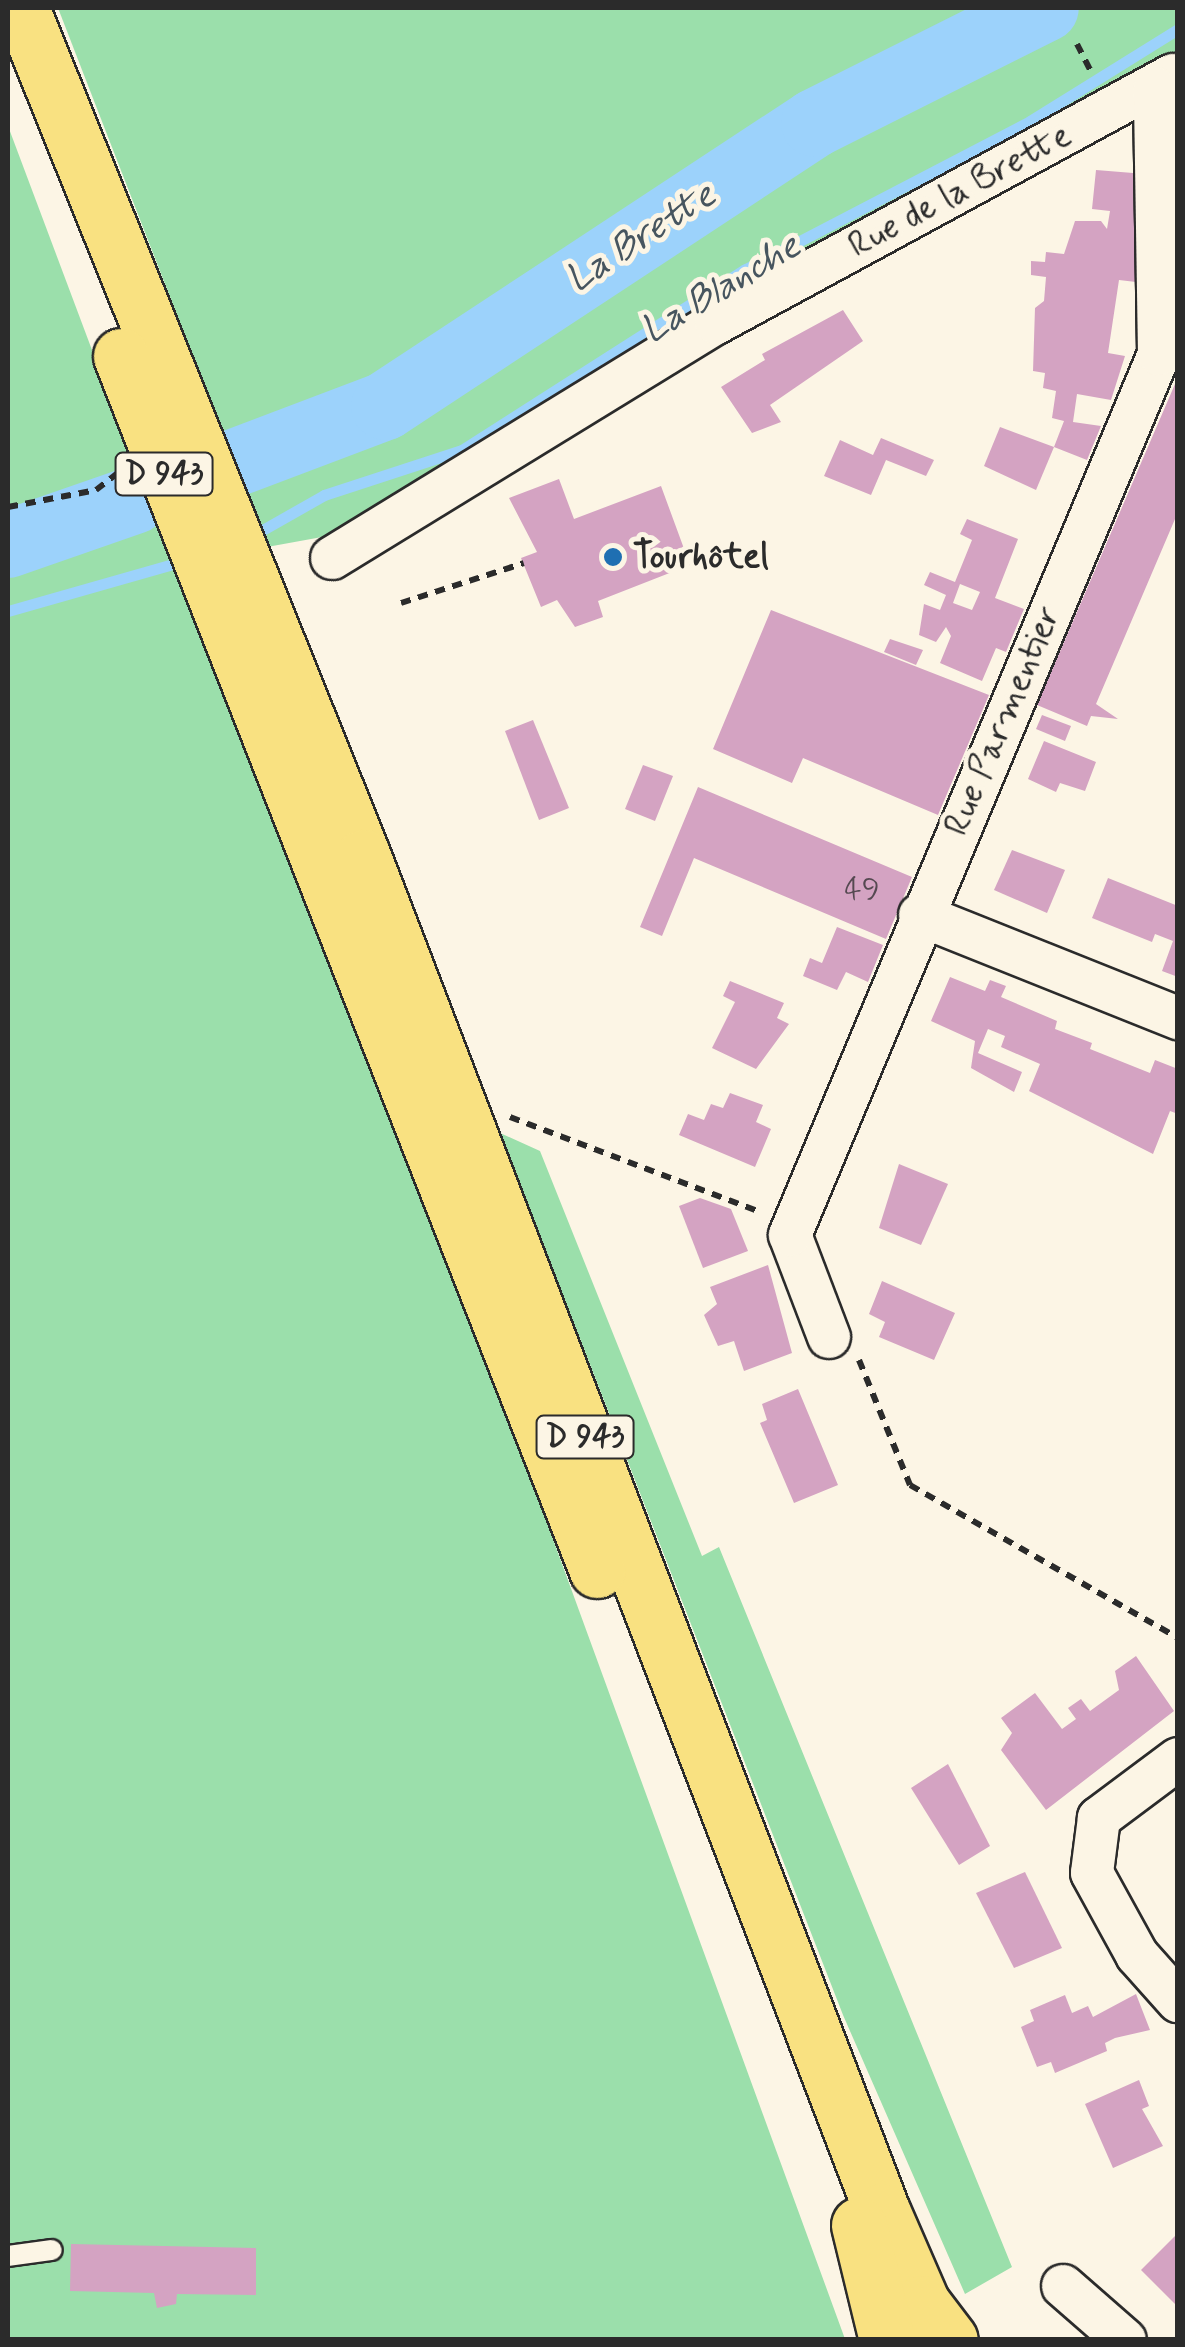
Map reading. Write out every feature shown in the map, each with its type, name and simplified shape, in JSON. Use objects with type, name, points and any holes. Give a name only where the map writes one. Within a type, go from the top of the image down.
[{"type":"main road","name":"D 943","points":[[20,8],[363,857],[882,2211],[922,2303],[950,2340]]},
{"type":"main road","name":"D 943","points":[[8,64],[153,446],[860,2229],[887,2340]]},
{"type":"street","name":"Rue Parmentier","points":[[794,1225],[920,916],[1159,354],[1169,228],[1166,80]]},
{"type":"street","name":"Rue de la Brette","points":[[332,558],[716,323],[1166,80]]},
{"type":"street","points":[[920,916],[1178,1018]]},
{"type":"street","points":[[794,1225],[790,1235],[830,1337]]},
{"type":"street","points":[[1178,1759],[1099,1818],[1092,1872],[1137,1955],[1178,2001]]},
{"type":"street","points":[[1063,2286],[1125,2340]]},
{"type":"lane","points":[[8,2256],[52,2250]]},
{"type":"path","points":[[1077,44],[1086,63]]},
{"type":"path","points":[[8,506],[96,490],[153,446]]},
{"type":"path","points":[[401,603],[524,563]]},
{"type":"path","points":[[492,1110],[794,1225]]},
{"type":"path","points":[[830,1337],[855,1351],[910,1485],[1178,1638]]},
{"type":"green space","points":[[58,8],[1177,8],[1178,57],[344,533],[267,547]]},
{"type":"green space","points":[[8,126],[158,526],[389,1090],[845,2339],[8,2339]]},
{"type":"green space","points":[[500,1133],[540,1151],[702,1556],[719,1547],[1012,2267],[965,2294],[843,2015]]},
{"type":"building","points":[[1096,170],[1133,173],[1136,282],[1119,280],[1108,353],[1125,356],[1111,400],[1077,394],[1073,422],[1101,426],[1087,460],[1054,447],[1064,421],[1052,418],[1056,391],[1043,388],[1045,373],[1033,371],[1035,308],[1044,301],[1046,277],[1031,275],[1031,261],[1045,262],[1046,252],[1064,254],[1075,221],[1101,221],[1107,229],[1110,211],[1092,209]]},
{"type":"building","points":[[843,310],[863,341],[770,405],[781,422],[752,433],[721,387],[765,360],[762,354]]},
{"type":"building","points":[[1178,377],[1178,512],[1096,704],[1118,719],[1091,716],[1087,726],[1037,705]]},
{"type":"building","points":[[1000,427],[1054,447],[1036,490],[984,466]]},
{"type":"building","points":[[881,438],[934,460],[926,476],[886,460],[871,495],[824,476],[840,440],[873,455]]},
{"type":"building","name":"Tourhôtel","points":[[559,479],[574,519],[661,486],[690,565],[598,601],[603,617],[575,627],[557,600],[541,607],[521,558],[537,552],[509,498]]},
{"type":"building","points":[[967,519],[1018,539],[995,598],[1024,609],[1006,652],[996,648],[982,681],[940,663],[951,636],[946,627],[936,642],[919,635],[924,604],[940,610],[946,595],[924,585],[930,572],[955,582],[972,540],[960,534]],"holes":[[[960,584],[980,592],[972,610],[953,603]]]},
{"type":"building","points":[[771,610],[989,695],[938,815],[803,758],[792,783],[713,749]]},
{"type":"building","points":[[890,639],[923,650],[916,665],[884,652]]},
{"type":"building","points":[[1042,715],[1071,726],[1065,741],[1036,729]]},
{"type":"building","points":[[533,720],[569,808],[539,820],[505,731]]},
{"type":"building","points":[[1044,741],[1096,762],[1085,791],[1060,783],[1056,792],[1028,779]]},
{"type":"building","points":[[643,765],[673,776],[655,821],[625,809]]},
{"type":"building","points":[[698,787],[912,877],[886,939],[694,858],[662,936],[640,927]]},
{"type":"building","points":[[1012,850],[1065,870],[1047,913],[994,890]]},
{"type":"building","points":[[1108,878],[1178,906],[1178,977],[1162,971],[1173,941],[1155,934],[1152,942],[1092,918]]},
{"type":"building","points":[[837,927],[883,945],[868,982],[846,972],[837,990],[803,976],[810,958],[822,963]]},
{"type":"building","points":[[950,977],[985,991],[990,980],[1006,986],[1001,997],[1057,1021],[1055,1029],[1092,1043],[1090,1049],[1150,1073],[1155,1060],[1178,1069],[1178,1114],[1170,1111],[1153,1154],[1029,1091],[1040,1064],[1001,1047],[1005,1036],[988,1029],[978,1053],[1022,1072],[1014,1092],[971,1068],[975,1041],[931,1021]]},
{"type":"building","points":[[730,981],[784,1003],[777,1018],[789,1024],[756,1069],[712,1048],[735,1002],[723,996]]},
{"type":"building","points":[[730,1093],[763,1105],[756,1122],[771,1129],[755,1167],[679,1135],[688,1114],[704,1120],[711,1104],[723,1108]]},
{"type":"building","points":[[899,1164],[948,1184],[921,1245],[879,1228]]},
{"type":"building","points":[[700,1198],[731,1209],[748,1251],[703,1268],[679,1206]]},
{"type":"building","points":[[768,1265],[792,1353],[744,1371],[734,1341],[718,1346],[704,1315],[717,1304],[710,1287]]},
{"type":"building","points":[[882,1281],[955,1313],[934,1360],[879,1337],[885,1322],[869,1314]]},
{"type":"building","points":[[798,1389],[838,1485],[794,1503],[760,1423],[767,1420],[762,1404]]},
{"type":"building","points":[[1136,1656],[1174,1711],[1046,1810],[1001,1750],[1012,1733],[1001,1718],[1035,1693],[1062,1729],[1076,1719],[1068,1708],[1081,1699],[1090,1711],[1119,1690],[1115,1671]]},
{"type":"building","points":[[948,1764],[990,1846],[959,1865],[911,1788]]},
{"type":"building","points":[[1025,1872],[1062,1948],[1014,1968],[976,1893]]},
{"type":"building","points":[[1136,1994],[1150,2030],[1115,2038],[1105,2043],[1107,2051],[1055,2073],[1051,2062],[1037,2067],[1021,2027],[1034,2021],[1030,2010],[1065,1995],[1072,2013],[1088,2006],[1093,2017]]},
{"type":"building","points":[[1139,2080],[1149,2106],[1142,2109],[1163,2146],[1113,2168],[1085,2104]]},
{"type":"building","points":[[1178,2233],[1178,2307],[1141,2270]]},
{"type":"building","points":[[71,2244],[256,2248],[256,2295],[177,2294],[176,2304],[157,2308],[154,2293],[70,2291]]},
{"type":"waterway","name":"La Brette","points":[[237,462],[385,406],[815,123],[1045,8]]},
{"type":"waterway","name":"La Blanche","points":[[259,532],[324,495],[462,450],[744,270],[1030,121],[1178,29]]},
{"type":"waterway","points":[[8,544],[134,500]]},
{"type":"waterway","name":"La Blanche","points":[[8,611],[169,565]]},
{"type":"place","name":"Tourhôtel","points":[[613,557]]}]
